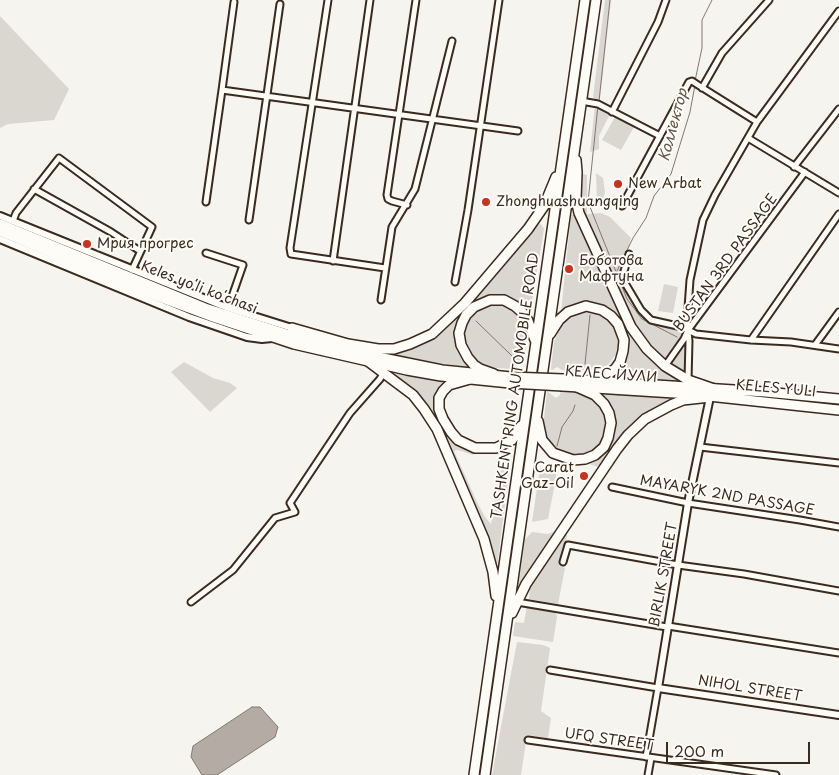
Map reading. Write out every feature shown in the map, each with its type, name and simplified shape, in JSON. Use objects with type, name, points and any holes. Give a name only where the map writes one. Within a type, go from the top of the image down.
[{"type":"main road","name":"TASHKENT RING AUTOMOBILE ROAD","points":[[474,775],[586,0]]},
{"type":"main road","name":"TASHKENT RING AUTOMOBILE ROAD","points":[[485,775],[596,0]]},
{"type":"main road","points":[[574,151],[577,172],[576,199],[584,224],[631,326],[646,349],[665,366],[712,393]]},
{"type":"main road","points":[[292,328],[348,344],[378,350],[394,349],[432,334],[460,308],[528,229],[549,197],[563,155]]},
{"type":"main road","name":"Keles yoʻli koʻchasi","points":[[0,224],[205,308],[366,359]]},
{"type":"main road","name":"Keles yoʻli koʻchasi","points":[[0,231],[146,292],[274,338],[366,359]]},
{"type":"main road","points":[[62,256],[70,268]]},
{"type":"main road","points":[[511,380],[480,369],[468,358],[461,345],[459,333],[462,323],[470,311],[478,304],[490,300],[504,300],[523,313],[528,321],[536,346]]},
{"type":"main road","points":[[546,346],[556,325],[563,316],[573,310],[586,306],[602,310],[611,316],[623,334],[624,346],[622,357],[615,369],[605,376],[563,382]]},
{"type":"main road","points":[[292,328],[302,339]]},
{"type":"main road","points":[[366,359],[442,370],[494,374]]},
{"type":"main road","points":[[366,359],[413,395],[437,429],[473,512],[488,553],[496,587],[495,621]]},
{"type":"main road","points":[[366,359],[441,376],[511,380]]},
{"type":"main road","points":[[470,379],[447,387],[441,393],[439,400],[440,409],[446,424],[454,436],[464,444],[482,449],[504,445],[517,434],[526,414]]},
{"type":"main road","name":"КЕЛЕС ЙУЛИ","points":[[511,380],[563,382],[577,387],[690,394],[712,393]]},
{"type":"main road","points":[[585,380],[712,393]]},
{"type":"main road","points":[[537,413],[541,437],[550,451],[573,460],[585,460],[595,455],[604,447],[608,438],[609,413],[604,404],[595,395],[577,387]]},
{"type":"main road","name":"KELES YULI","points":[[712,393],[765,392],[839,399]]},
{"type":"main road","points":[[506,627],[526,584],[617,449],[634,428],[645,419],[671,405],[712,393]]},
{"type":"main road","name":"KELES YULI","points":[[712,393],[839,410]]},
{"type":"main road","points":[[828,408],[831,403],[839,403]]},
{"type":"main road","points":[[486,685],[498,687]]},
{"type":"street","points":[[328,0],[290,248],[291,254],[385,268]]},
{"type":"street","points":[[333,261],[370,0]]},
{"type":"street","points":[[407,205],[392,202],[388,199],[387,195],[416,0]]},
{"type":"street","points":[[455,282],[468,210],[479,125],[499,0]]},
{"type":"street","points":[[612,112],[658,22],[666,0]]},
{"type":"street","points":[[698,85],[722,52],[770,0]]},
{"type":"street","points":[[206,202],[234,2]]},
{"type":"street","points":[[249,220],[280,4]]},
{"type":"street","points":[[688,380],[689,341],[686,322],[690,280],[703,220],[715,194],[757,122],[839,11]]},
{"type":"street","points":[[381,300],[392,227],[415,189],[452,41]]},
{"type":"street","points":[[622,206],[689,82],[698,85],[757,122]]},
{"type":"street","points":[[222,90],[399,113],[518,131]]},
{"type":"street","points":[[581,101],[598,104],[660,136]]},
{"type":"street","points":[[794,167],[839,109]]},
{"type":"street","points":[[748,138],[839,193]]},
{"type":"street","points":[[13,221],[16,214],[59,158],[152,227],[132,270]]},
{"type":"street","name":"BUSTAN 3RD PASSAGE","points":[[665,366],[688,330],[805,172]]},
{"type":"street","points":[[34,190],[111,232],[140,251]]},
{"type":"street","points":[[750,340],[839,214]]},
{"type":"street","name":"Keles yoʻli koʻchasi","points":[[0,216],[228,308],[292,328]]},
{"type":"street","name":"Keles yoʻli koʻchasi","points":[[0,239],[188,317],[247,337],[274,338]]},
{"type":"street","points":[[206,253],[243,265],[228,308]]},
{"type":"street","points":[[629,254],[622,278],[641,310],[651,320],[682,327],[696,334],[792,342],[839,349]]},
{"type":"street","points":[[815,345],[839,312]]},
{"type":"street","points":[[191,602],[232,570],[275,518],[296,512],[290,503],[350,413],[384,372]]},
{"type":"street","name":"BIRLIK STREET","points":[[648,775],[658,688],[688,504],[712,393]]},
{"type":"street","points":[[700,447],[839,463]]},
{"type":"street","name":"MAYARYK 2ND PASSAGE","points":[[612,487],[688,504],[800,520],[839,528]]},
{"type":"street","points":[[563,562],[568,545],[839,591]]},
{"type":"street","points":[[516,602],[839,653]]},
{"type":"street","points":[[550,670],[658,688]]},
{"type":"street","name":"NIHOL STREET","points":[[658,688],[839,715]]},
{"type":"street","name":"UFQ STREET","points":[[528,740],[776,775]]},
{"type":"shaded area","points":[[589,0],[592,0],[568,169],[565,168]]},
{"type":"shaded area","points":[[605,0],[611,0],[600,99],[596,101],[593,97]]},
{"type":"shaded area","points":[[0,16],[69,89],[54,120],[8,124],[0,128]]},
{"type":"shaded area","points":[[595,105],[610,114],[599,136],[599,149],[590,152]]},
{"type":"shaded area","points":[[615,117],[634,127],[621,150],[602,140]]},
{"type":"shaded area","points":[[565,170],[567,171],[544,334],[541,333]]},
{"type":"shaded area","points":[[580,173],[587,175],[587,214],[601,213],[610,217],[631,238],[621,278],[640,314],[658,325],[683,330],[675,348],[666,358],[660,360],[638,334],[582,214]]},
{"type":"shaded area","points":[[596,173],[603,178],[605,192],[602,202],[597,203]]},
{"type":"shaded area","points":[[571,215],[577,217],[632,338],[654,364],[690,384],[607,379],[621,366],[620,321],[584,303],[575,304],[561,312]]},
{"type":"shaded area","points":[[541,224],[544,229],[530,313],[514,299],[499,295],[479,299],[471,306],[457,345],[462,356],[474,368],[392,356],[391,352],[440,333],[479,296],[537,225]]},
{"type":"shaded area","points":[[664,284],[678,287],[673,313],[658,311]]},
{"type":"shaded area","points":[[500,302],[519,311],[528,327],[522,363],[515,362],[511,369],[484,367],[477,362],[463,345],[461,338],[465,323],[479,306]]},
{"type":"shaded area","points":[[582,310],[597,311],[613,322],[619,340],[616,354],[609,364],[590,374],[562,370],[557,367],[552,370],[554,342],[559,330],[569,316]]},
{"type":"shaded area","points":[[687,340],[684,373],[670,367]]},
{"type":"shaded area","points":[[539,348],[542,349],[495,672],[492,672]]},
{"type":"shaded area","points":[[184,362],[213,378],[230,383],[237,388],[210,412],[171,372]]},
{"type":"shaded area","points":[[401,373],[453,381],[447,383],[438,415],[473,451],[473,455],[458,450],[454,451],[477,502],[491,524],[501,470],[509,471],[497,567],[438,421],[425,404],[391,374]]},
{"type":"shaded area","points":[[561,390],[573,390],[589,394],[599,402],[606,414],[607,429],[602,442],[590,453],[575,456],[561,453],[548,444],[543,428],[547,391],[556,398],[560,395]]},
{"type":"shaded area","points":[[597,391],[684,397],[661,406],[602,468],[586,463],[607,449],[612,441],[615,423]]},
{"type":"shaded area","points":[[540,468],[552,470],[556,474],[556,478],[548,519],[532,522]]},
{"type":"shaded area","points":[[532,532],[548,534],[553,532],[556,535],[517,594],[525,539]]},
{"type":"shaded area","points":[[565,534],[567,535],[566,542],[559,566],[565,568],[558,604],[529,599],[530,583]]},
{"type":"shaded area","points":[[527,605],[555,610],[557,617],[553,642],[513,636],[515,622],[524,623]]},
{"type":"shaded area","points":[[517,642],[543,645],[550,648],[541,711],[551,718],[548,738],[527,735],[521,775],[492,775]]},
{"type":"shaded area","points":[[489,695],[492,696],[481,775],[478,775]]},
{"type":"shaded area","points":[[252,707],[260,707],[278,727],[275,737],[217,775],[202,775],[191,757],[193,746]]},
{"type":"waterway","points":[[599,101],[610,0]]},
{"type":"waterway","name":"Коллектор","points":[[695,81],[702,48],[702,20],[712,0]]},
{"type":"waterway","name":"Коллектор","points":[[616,273],[633,238],[646,218],[654,196],[671,174],[690,112],[695,85]]},
{"type":"waterway","points":[[598,105],[588,202],[627,299],[642,319],[677,337]]},
{"type":"waterway","name":"Коллектор","points":[[585,364],[590,315]]},
{"type":"waterway","points":[[476,321],[512,356]]},
{"type":"waterway","name":"Коллектор","points":[[557,446],[562,427],[575,405]]},
{"type":"place","name":"New Arbat","points":[[618,184]]},
{"type":"place","name":"Zhonghuashuangqing","points":[[486,202]]},
{"type":"place","name":"Мрия прогрес","points":[[87,244]]},
{"type":"place","name":"Боботова Мафтуна","points":[[569,269]]},
{"type":"place","name":"Carat Gaz-Oil","points":[[584,476]]}]
